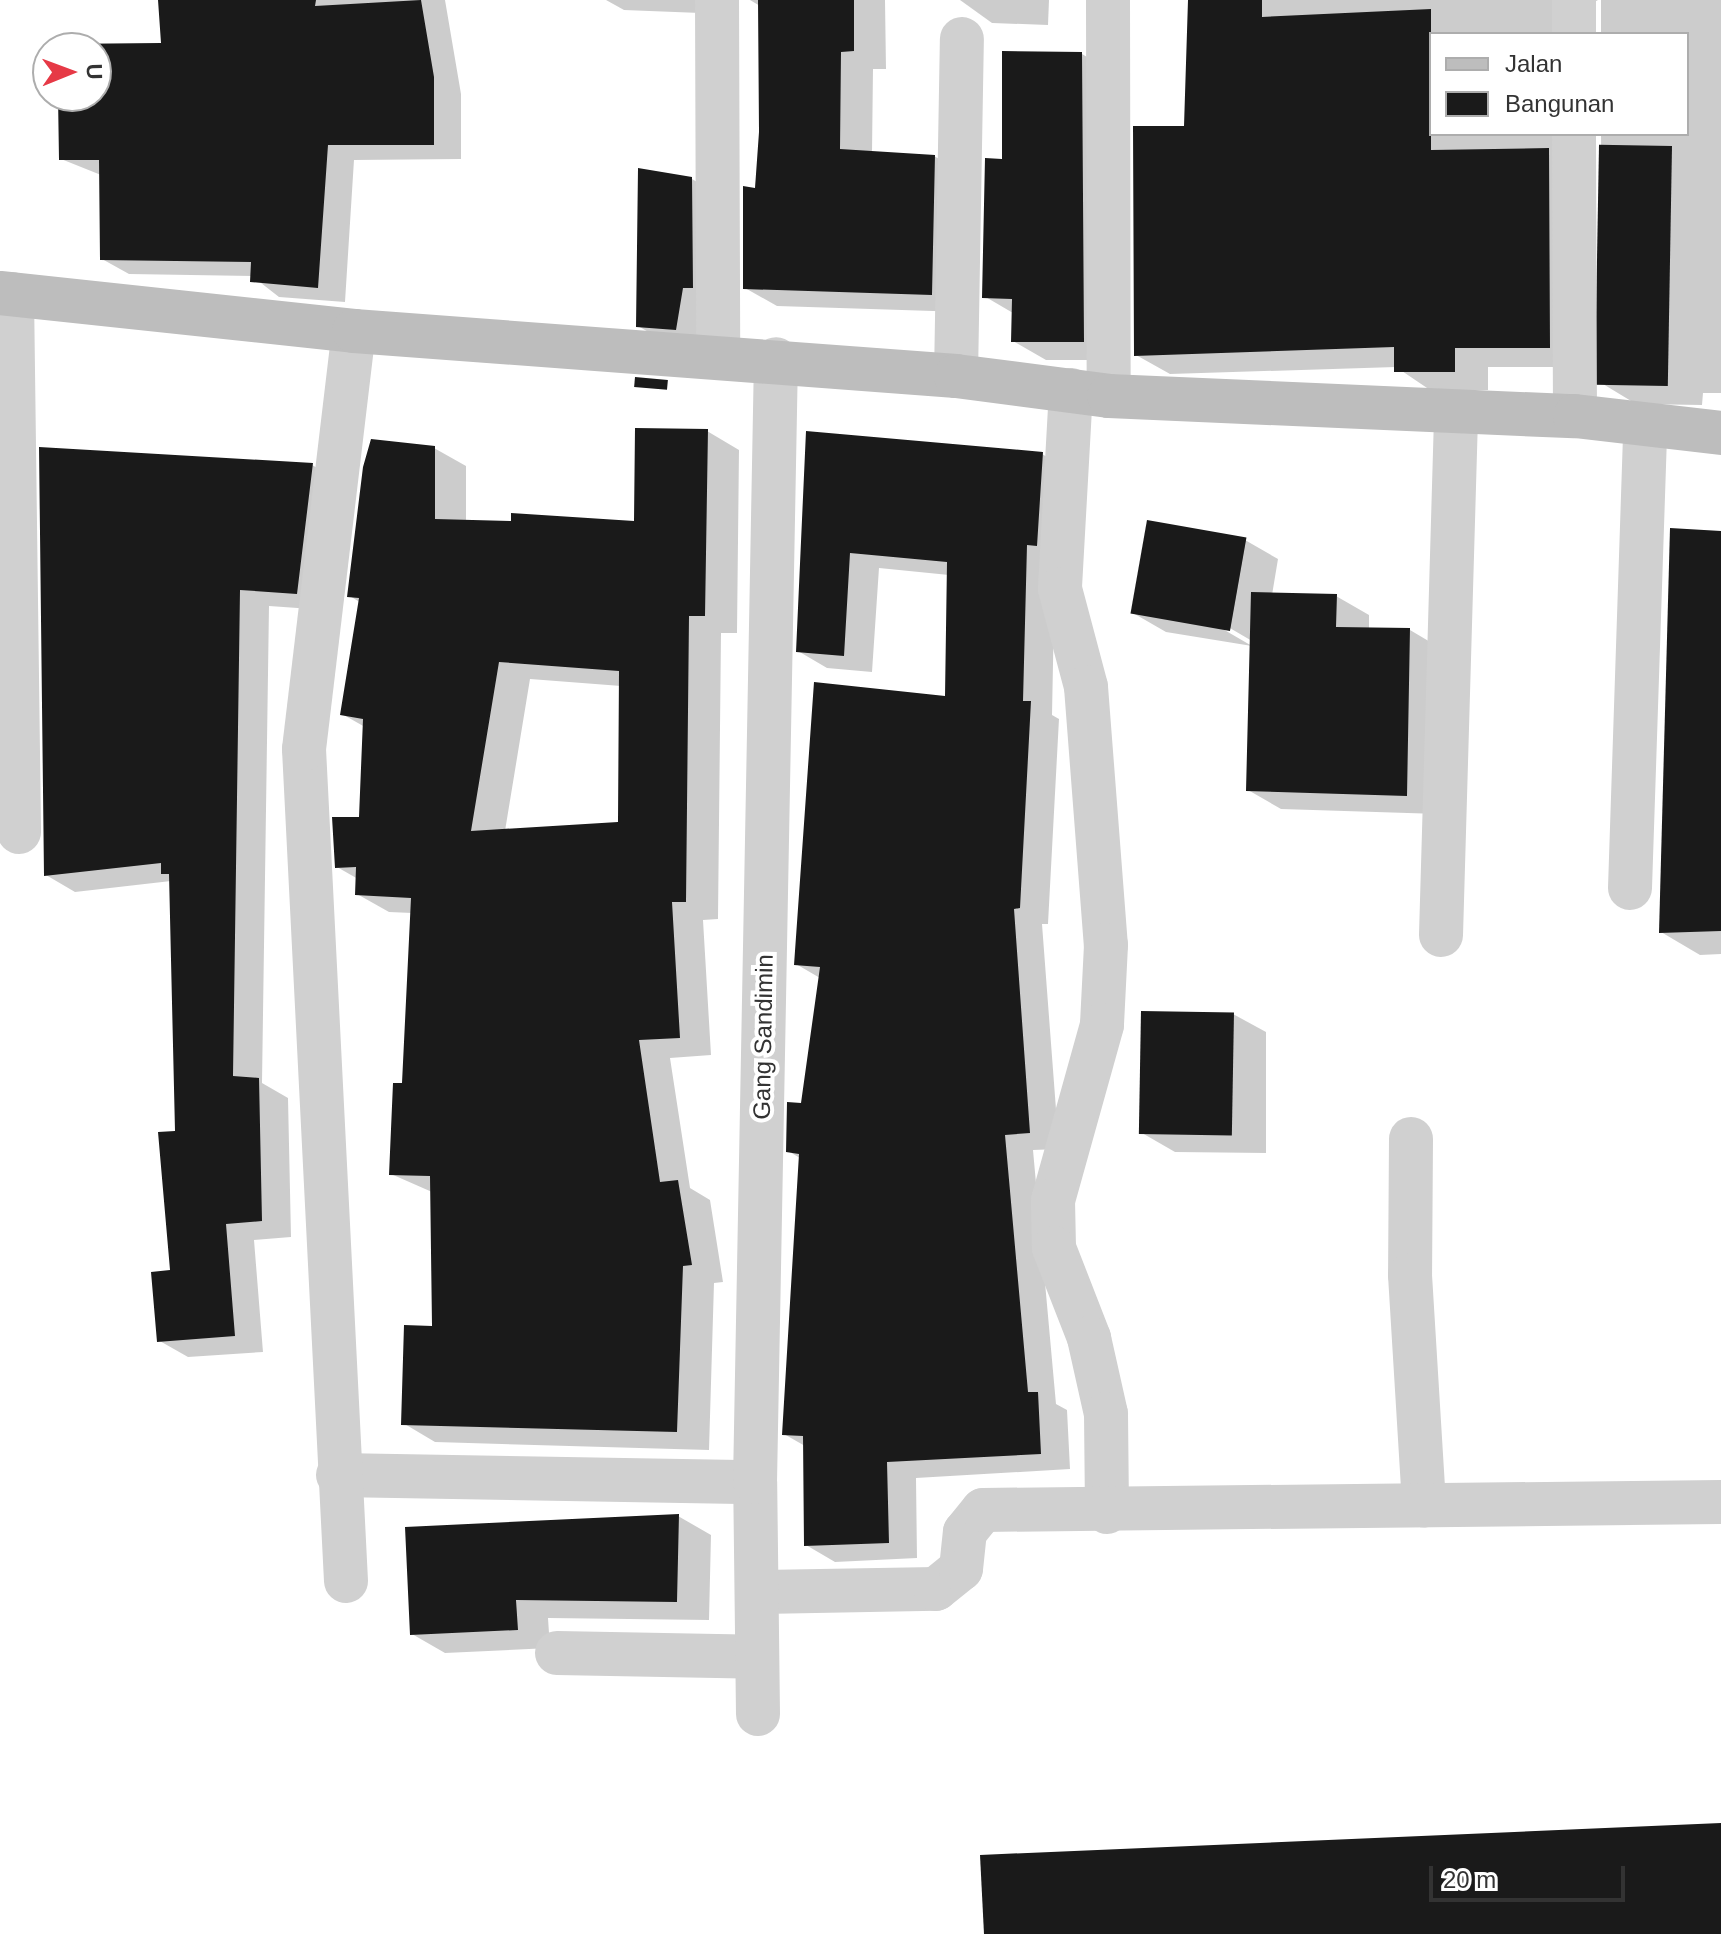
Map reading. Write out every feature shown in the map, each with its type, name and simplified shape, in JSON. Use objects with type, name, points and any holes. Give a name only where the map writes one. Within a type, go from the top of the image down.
[{"type":"main road","points":[[6,294],[354,331],[776,359],[956,376],[1090,393],[1456,416],[1575,416],[1721,433]]},
{"type":"street","points":[[717,0],[718,354]]},
{"type":"street","points":[[1107,1512],[1106,1414],[1089,1338],[1054,1248],[1053,1200],[1066,1141],[1102,1025],[1106,945],[1086,687],[1060,589],[1090,393],[1108,0]]},
{"type":"street","points":[[1574,0],[1574,32]]},
{"type":"street","points":[[956,376],[962,39]]},
{"type":"street","points":[[1574,136],[1575,416]]},
{"type":"street","points":[[6,294],[19,832]]},
{"type":"street","points":[[346,1581],[338,1475],[304,749],[354,331]]},
{"type":"street","name":"Gang Sandimin","points":[[758,1714],[755,1482],[776,359]]},
{"type":"street","points":[[1441,935],[1456,416]]},
{"type":"street","points":[[1630,888],[1645,424]]},
{"type":"street","points":[[1411,1139],[1410,1275],[1424,1506]]},
{"type":"street","points":[[338,1475],[755,1482]]},
{"type":"street","points":[[757,1592],[936,1589],[961,1569],[965,1532],[983,1510],[1107,1512],[1721,1502]]},
{"type":"street","points":[[557,1653],[757,1657]]},
{"type":"building","points":[[158,0],[316,0],[315,6],[421,0],[434,77],[434,145],[328,145],[318,288],[250,282],[251,262],[100,260],[99,160],[59,160],[58,112],[112,112],[112,43],[161,43]]},
{"type":"building","points":[[758,0],[854,0],[854,51],[841,52],[840,149],[935,155],[932,295],[743,289],[743,186],[755,188],[759,132]]},
{"type":"building","points":[[1188,0],[1262,0],[1262,17],[1431,9],[1431,150],[1549,148],[1550,348],[1455,348],[1455,372],[1394,372],[1394,347],[1134,356],[1133,126],[1184,126]]},
{"type":"building","points":[[1002,51],[1082,52],[1084,342],[1011,342],[1012,299],[982,298],[985,158],[1002,159]]},
{"type":"building","points":[[1599,145],[1672,146],[1668,386],[1595,385]]},
{"type":"building","points":[[638,168],[692,177],[693,288],[683,288],[676,330],[636,327]]},
{"type":"building","points":[[635,377],[668,380],[667,390],[634,387]]},
{"type":"building","points":[[635,428],[708,429],[705,616],[689,616],[686,902],[672,902],[680,1038],[639,1040],[660,1182],[678,1180],[692,1265],[683,1266],[677,1432],[401,1425],[404,1325],[432,1326],[430,1176],[389,1175],[393,1083],[402,1083],[411,898],[355,895],[356,867],[335,868],[332,817],[359,817],[363,719],[340,715],[359,598],[347,597],[363,467],[371,439],[435,446],[435,519],[511,521],[511,513],[634,521]],"holes":[[[499,662],[619,671],[618,822],[471,831]]]},
{"type":"building","points":[[806,431],[1043,452],[1037,546],[1027,545],[1023,701],[1031,701],[1020,908],[1014,909],[1030,1133],[1005,1135],[1028,1392],[1038,1392],[1041,1454],[887,1462],[889,1543],[804,1546],[803,1436],[782,1435],[799,1154],[786,1152],[787,1102],[801,1103],[820,967],[794,965],[814,682],[945,696],[947,562],[850,553],[844,656],[796,652]]},
{"type":"building","points":[[39,447],[313,463],[297,594],[240,590],[233,1076],[259,1078],[262,1221],[226,1224],[235,1336],[157,1342],[151,1272],[170,1270],[158,1132],[175,1131],[169,874],[161,874],[161,863],[44,876]]},
{"type":"building","points":[[1147,520],[1246,538],[1230,631],[1131,614]]},
{"type":"building","points":[[1670,528],[1721,531],[1721,931],[1659,933]]},
{"type":"building","points":[[1251,592],[1337,594],[1336,627],[1410,628],[1407,796],[1246,791]]},
{"type":"building","points":[[1141,1011],[1234,1013],[1232,1136],[1139,1134]]},
{"type":"building","points":[[679,1514],[677,1602],[516,1600],[518,1630],[410,1635],[405,1527]]},
{"type":"building","points":[[1721,1823],[1721,1934],[984,1934],[980,1855]]}]
